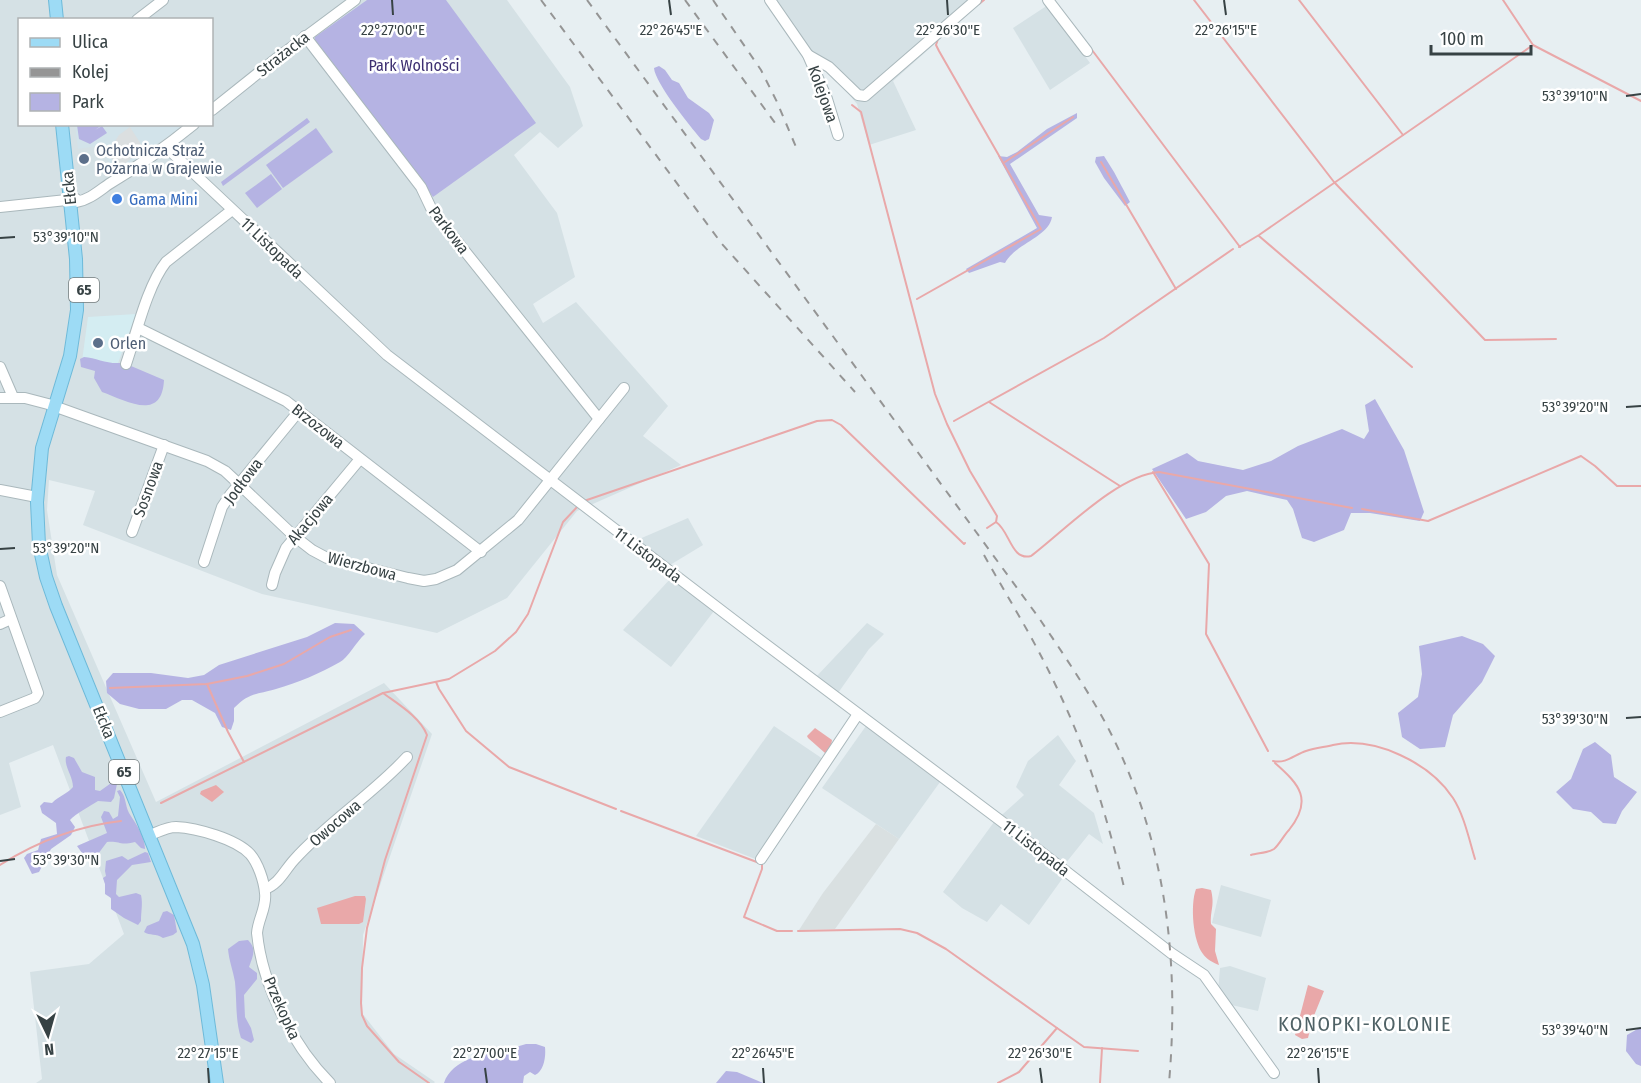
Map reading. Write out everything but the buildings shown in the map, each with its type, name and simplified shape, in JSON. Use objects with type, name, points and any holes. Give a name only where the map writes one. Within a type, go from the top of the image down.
[{"type":"main road","points":[[49,0],[51,18]]},
{"type":"main road","points":[[55,0],[57,18]]},
{"type":"main road","name":"Ełcka","points":[[62,126],[74,200]]},
{"type":"main road","name":"Ełcka","points":[[69,126],[77,310],[70,356],[58,407],[42,448],[37,497],[39,545],[50,591],[180,909],[195,952],[206,1002],[217,1083]]},
{"type":"street","points":[[140,18],[163,0]]},
{"type":"street","name":"Strażacka","points":[[213,109],[305,36],[355,0]]},
{"type":"street","name":"Kolejowa","points":[[770,0],[808,55],[827,99],[838,135]]},
{"type":"street","name":"Kolejowa","points":[[808,55],[829,68],[861,97],[865,96],[976,0]]},
{"type":"street","points":[[1048,0],[1087,51]]},
{"type":"street","name":"Parkowa","points":[[305,36],[421,188],[440,220],[599,420]]},
{"type":"street","points":[[0,207],[84,201],[166,147],[192,126]]},
{"type":"street","name":"11 Listopada","points":[[166,147],[387,355],[1171,953],[1204,975],[1274,1073]]},
{"type":"street","points":[[126,364],[161,268],[232,210]]},
{"type":"street","name":"Brzozowa","points":[[138,328],[276,395],[481,552]]},
{"type":"street","points":[[0,367],[13,397]]},
{"type":"street","name":"Wierzbowa","points":[[0,398],[30,399],[58,407],[213,464],[239,484],[294,536],[327,558],[424,581],[448,575],[481,552],[518,520],[624,388]]},
{"type":"street","name":"Jodłowa","points":[[204,562],[222,507],[299,411]]},
{"type":"street","name":"Sosnowa","points":[[132,532],[164,445]]},
{"type":"street","name":"Akacjowa","points":[[272,585],[281,558],[294,536],[360,459]]},
{"type":"street","points":[[0,490],[37,497]]},
{"type":"street","points":[[0,586],[38,690],[38,695],[0,712]]},
{"type":"street","points":[[0,624],[11,619]]},
{"type":"street","points":[[761,859],[858,714]]},
{"type":"street","name":"Owocowa","points":[[265,889],[273,886],[308,846],[387,779],[407,757]]},
{"type":"street","points":[[150,835],[177,827],[224,838],[250,854],[265,889]]},
{"type":"street","name":"Przekopka","points":[[265,889],[265,904],[257,933],[269,986],[297,1043],[330,1083]]},
{"type":"shaded area","points":[[0,0],[507,0],[570,87],[583,126],[558,148],[540,132],[514,155],[557,213],[575,277],[533,304],[543,323],[576,302],[668,406],[643,436],[681,465],[577,511],[507,598],[437,633],[262,594],[83,525],[95,491],[49,480],[47,510],[57,575],[156,802],[384,683],[432,734],[363,935],[362,1013],[394,1054],[435,1082],[36,1083],[42,1079],[30,972],[89,964],[124,934],[53,745],[9,763],[21,807],[0,815]]},
{"type":"shaded area","points":[[769,0],[984,0],[893,81],[916,130],[869,145],[857,104]]},
{"type":"shaded area","points":[[1048,5],[1090,63],[1050,90],[1013,28]]},
{"type":"shaded area","points":[[75,126],[183,126],[117,172],[97,146],[78,149]]},
{"type":"shaded area","points":[[130,127],[144,149],[119,168],[105,150]]},
{"type":"shaded area","points":[[136,314],[117,366],[82,361],[88,317]]},
{"type":"shaded area","points":[[688,518],[703,545],[670,565],[637,540]]},
{"type":"shaded area","points":[[672,577],[714,611],[671,667],[623,630]]},
{"type":"shaded area","points":[[867,623],[884,634],[869,649],[838,693],[816,677]]},
{"type":"shaded area","points":[[774,726],[823,759],[758,860],[696,836]]},
{"type":"shaded area","points":[[866,726],[940,782],[899,839],[822,788]]},
{"type":"shaded area","points":[[815,728],[832,740],[831,746],[825,753],[807,736]]},
{"type":"shaded area","points":[[1058,735],[1076,761],[1059,785],[1094,813],[1103,844],[1089,834],[1065,864],[1070,868],[1029,925],[1001,904],[987,922],[962,908],[943,892],[994,822],[1024,795],[1016,787],[1028,761]]},
{"type":"shaded area","points":[[216,785],[224,792],[212,802],[200,794],[201,791]]},
{"type":"shaded area","points":[[876,824],[899,839],[835,929],[799,930],[823,893]]},
{"type":"shaded area","points":[[1221,885],[1271,900],[1261,937],[1212,923]]},
{"type":"shaded area","points":[[1196,889],[1211,890],[1213,900],[1211,924],[1216,929],[1215,951],[1219,965],[1203,954],[1195,932],[1194,896]]},
{"type":"shaded area","points":[[355,896],[365,896],[366,899],[363,922],[359,924],[321,924],[317,908]]},
{"type":"shaded area","points":[[1230,966],[1266,978],[1258,1011],[1227,1004],[1218,992],[1220,968]]},
{"type":"shaded area","points":[[1308,985],[1324,991],[1308,1038],[1302,1039],[1295,1035]]},
{"type":"green space","name":"Park Wolności","points":[[367,0],[446,0],[536,123],[433,197],[315,40],[315,37]]},
{"type":"green space","points":[[659,66],[672,80],[679,83],[688,98],[709,113],[714,120],[709,139],[705,141],[701,139],[666,94],[654,68]]},
{"type":"green space","points":[[1077,113],[1077,118],[1010,164],[1039,215],[1052,217],[1050,224],[1010,256],[1005,263],[1000,262],[969,273],[966,269],[1037,228],[998,156],[1007,157],[1017,152],[1047,129]]},
{"type":"green space","points":[[307,118],[310,122],[223,186],[221,182]]},
{"type":"green space","points":[[77,126],[101,126],[95,130],[102,126],[107,133],[90,144],[79,139]]},
{"type":"green space","points":[[316,128],[333,152],[283,188],[266,165]]},
{"type":"green space","points":[[1104,156],[1130,202],[1125,206],[1095,162],[1096,157]]},
{"type":"green space","points":[[271,174],[282,189],[257,208],[245,193]]},
{"type":"green space","points":[[84,357],[120,363],[125,368],[131,366],[164,380],[162,393],[157,401],[150,405],[141,405],[102,392],[94,378],[95,371],[81,367],[80,359]]},
{"type":"green space","points":[[1375,399],[1404,450],[1424,512],[1420,521],[1370,513],[1351,513],[1344,530],[1314,542],[1302,538],[1293,509],[1287,500],[1247,491],[1226,496],[1206,512],[1186,519],[1152,469],[1187,453],[1198,461],[1243,470],[1271,461],[1298,446],[1342,429],[1364,439],[1369,431],[1365,405]]},
{"type":"green space","points":[[335,623],[354,624],[365,634],[343,660],[333,666],[300,681],[244,699],[234,708],[231,730],[222,727],[215,713],[192,700],[182,700],[166,709],[139,709],[120,704],[107,693],[106,681],[113,673],[151,673],[188,678],[204,675],[219,665],[307,637]]},
{"type":"green space","points":[[1462,636],[1483,644],[1495,656],[1482,682],[1453,715],[1445,747],[1420,749],[1402,737],[1398,713],[1418,697],[1422,674],[1419,646]]},
{"type":"green space","points":[[1595,742],[1611,755],[1614,777],[1637,792],[1622,811],[1616,824],[1603,823],[1591,812],[1573,809],[1556,792],[1571,779],[1583,749]]},
{"type":"green space","points":[[66,757],[74,758],[82,772],[95,777],[95,790],[100,791],[114,781],[117,784],[114,798],[111,802],[98,801],[72,818],[70,820],[75,827],[71,835],[51,849],[39,872],[32,874],[24,858],[27,854],[38,850],[41,839],[57,834],[56,823],[42,813],[40,806],[44,802],[52,803],[73,787],[66,761]]},
{"type":"green space","points":[[120,790],[129,813],[142,835],[145,849],[135,842],[126,844],[107,842],[95,858],[87,860],[77,846],[107,833],[101,817],[104,811],[109,812],[113,819],[118,816],[120,797],[117,791]]},
{"type":"green space","points":[[145,852],[148,853],[151,862],[132,865],[117,880],[116,894],[119,897],[136,893],[141,895],[141,921],[138,925],[111,909],[111,898],[105,894],[103,878],[106,876],[106,861],[122,856],[128,860]]},
{"type":"green space","points":[[167,911],[174,915],[177,932],[163,938],[144,932],[147,926],[159,921],[163,912]]},
{"type":"green space","points":[[248,940],[253,950],[249,967],[257,973],[257,979],[244,995],[245,1017],[254,1040],[251,1043],[241,1038],[239,1031],[235,982],[228,949],[239,941]]},
{"type":"green space","points":[[1641,1027],[1641,1066],[1636,1064],[1626,1051],[1627,1035]]},
{"type":"green space","points":[[526,1044],[545,1047],[545,1055],[544,1063],[538,1073],[535,1075],[530,1072],[524,1076],[523,1083],[444,1083],[449,1073],[467,1060]]},
{"type":"green space","points":[[726,1071],[737,1072],[763,1083],[716,1083]]},
{"type":"waterway","points":[[979,4],[984,0]]},
{"type":"waterway","points":[[1194,0],[1334,182],[1485,340],[1556,339]]},
{"type":"waterway","points":[[1299,0],[1403,135]]},
{"type":"waterway","points":[[1503,0],[1533,45],[1641,101]]},
{"type":"waterway","points":[[917,299],[1041,229],[939,51],[936,45],[938,39]]},
{"type":"waterway","points":[[1239,247],[1533,45]]},
{"type":"waterway","points":[[1092,50],[1240,247]]},
{"type":"waterway","points":[[852,105],[861,112],[935,394],[970,471],[997,516],[996,522],[1019,554],[1031,556],[1109,493],[1143,475],[1159,472],[1352,508]]},
{"type":"waterway","points":[[1005,162],[1073,117]]},
{"type":"waterway","points":[[1101,162],[1176,289]]},
{"type":"waterway","points":[[1259,236],[1412,367]]},
{"type":"waterway","points":[[954,421],[1104,338],[1233,249]]},
{"type":"waterway","points":[[989,402],[1120,486]]},
{"type":"waterway","points":[[584,501],[817,421],[832,420],[841,425],[965,543]]},
{"type":"waterway","points":[[1362,509],[1428,521],[1581,456],[1617,486],[1641,486]]},
{"type":"waterway","points":[[1153,472],[1209,564],[1206,634],[1268,751]]},
{"type":"waterway","points":[[161,803],[383,693],[449,679],[495,651],[516,632],[528,614],[563,522],[578,506]]},
{"type":"waterway","points":[[987,528],[996,522]]},
{"type":"waterway","points":[[110,688],[207,684],[247,676],[284,664],[330,637],[351,630]]},
{"type":"waterway","points":[[436,682],[466,731],[509,767],[616,809]]},
{"type":"waterway","points":[[207,684],[244,762]]},
{"type":"waterway","points":[[383,693],[414,717],[427,735],[385,860],[367,928],[362,968],[362,1015],[367,1026],[399,1062],[429,1083]]},
{"type":"waterway","points":[[1273,761],[1286,760],[1313,749],[1349,743],[1366,745],[1400,755],[1416,763],[1430,774],[1453,798],[1463,819],[1475,859]]},
{"type":"waterway","points":[[1251,855],[1274,849],[1300,810],[1302,801],[1297,786],[1275,763]]},
{"type":"waterway","points":[[621,811],[762,864],[744,917],[777,931],[792,931]]},
{"type":"waterway","points":[[0,865],[58,836],[104,823],[121,821]]},
{"type":"waterway","points":[[798,931],[900,929],[917,933],[946,949],[1057,1028],[1019,1072],[998,1083]]},
{"type":"waterway","points":[[1057,1028],[1084,1047],[1138,1051]]},
{"type":"waterway","points":[[1100,1083],[1102,1048]]},
{"type":"railway","points":[[541,0],[722,244],[855,392]]},
{"type":"railway","points":[[587,0],[1039,618],[1105,722],[1142,808],[1155,852],[1164,897],[1172,989],[1169,1083]]},
{"type":"railway","points":[[685,0],[778,127]]},
{"type":"railway","points":[[713,0],[761,70],[796,147]]},
{"type":"railway","points":[[984,555],[1047,667],[1077,733],[1111,835],[1124,887]]},
{"type":"place","name":"Ochotnicza Straż Pożarna w Grajewie","points":[[84,159]]},
{"type":"place","name":"Gama Mini","points":[[117,199]]},
{"type":"place","name":"Orlen","points":[[98,343]]},
{"type":"district","name":"KONOPKI-KOLONIE","points":[[1365,1024]]}]
